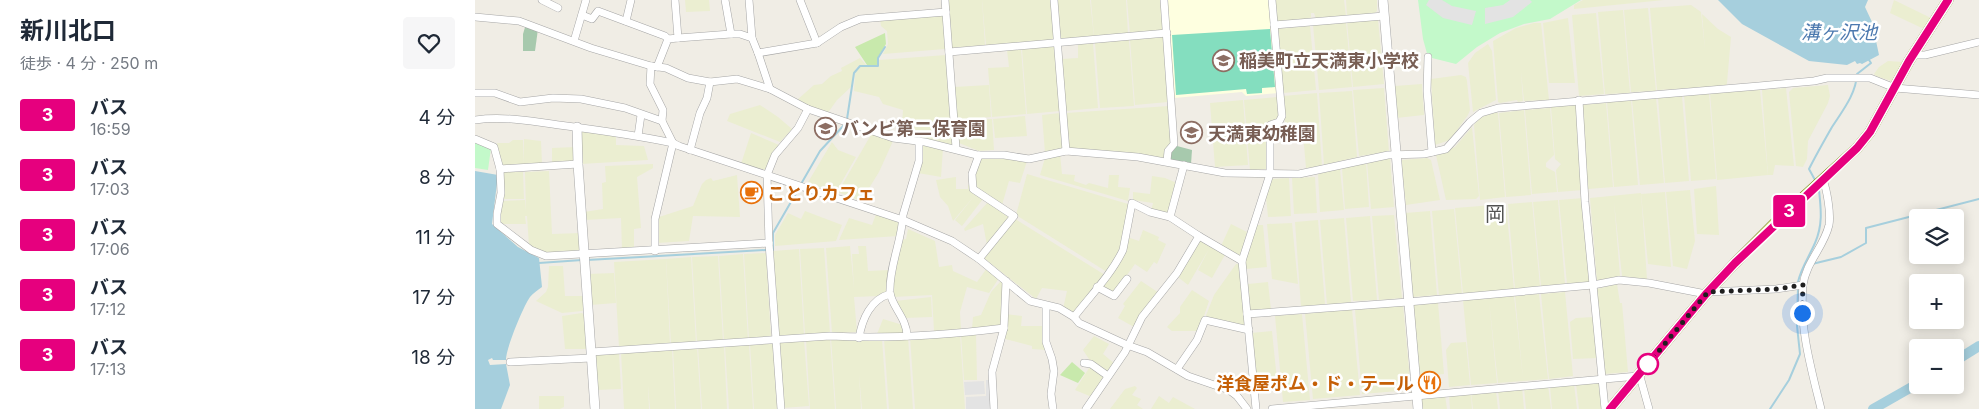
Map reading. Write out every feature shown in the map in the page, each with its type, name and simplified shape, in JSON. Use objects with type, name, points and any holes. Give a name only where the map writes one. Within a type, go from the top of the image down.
[{"type":"main road","points":[[1610,409],[1707,293],[1735,263],[1775,223],[1857,148],[1870,132],[1912,55],[1948,0]]},
{"type":"street","points":[[574,41],[586,0]]},
{"type":"street","points":[[625,21],[631,0]]},
{"type":"street","points":[[675,0],[678,38]]},
{"type":"street","points":[[725,0],[731,34]]},
{"type":"street","points":[[749,0],[751,38],[770,89]]},
{"type":"street","points":[[800,0],[817,43]]},
{"type":"street","points":[[945,0],[956,148]]},
{"type":"street","points":[[1054,0],[1067,150]]},
{"type":"street","points":[[1164,0],[1174,144],[1168,151],[1167,161]]},
{"type":"street","points":[[1256,409],[1242,261],[1270,174],[1270,125],[1279,122],[1282,116],[1272,0]]},
{"type":"street","points":[[1383,0],[1418,409]]},
{"type":"street","points":[[541,2],[559,8]]},
{"type":"street","points":[[582,15],[592,20],[598,11],[665,36],[668,39],[731,34],[741,34],[751,38]]},
{"type":"street","points":[[757,53],[817,43],[860,19],[946,12]]},
{"type":"street","points":[[1274,25],[1384,16]]},
{"type":"street","points":[[475,17],[519,21],[591,48],[654,67],[666,68],[688,78],[710,82],[737,79],[770,89],[808,108],[893,138],[956,148],[979,155],[1029,159],[1067,150],[1138,156],[1225,173],[1299,174],[1395,155],[1424,154],[1446,148],[1481,113],[1498,108],[1814,81],[1827,78],[1870,78],[1895,88],[1979,96]]},
{"type":"street","points":[[949,52],[1167,33]]},
{"type":"street","points":[[655,250],[655,219],[673,143],[662,121],[663,110],[650,84],[654,67],[668,39]]},
{"type":"street","points":[[1912,55],[1925,55],[1979,42]]},
{"type":"street","points":[[805,46],[808,55]]},
{"type":"street","points":[[1428,56],[1427,91],[1432,152]]},
{"type":"street","points":[[690,150],[700,113],[707,98],[710,82]]},
{"type":"street","points":[[475,93],[495,94],[520,102],[553,98],[581,99],[625,108],[662,121]]},
{"type":"street","points":[[1579,100],[1585,202],[1605,409]]},
{"type":"street","points":[[781,409],[769,243],[767,175],[775,155],[798,128],[808,108]]},
{"type":"street","points":[[638,136],[641,115]]},
{"type":"street","points":[[475,120],[510,119],[577,127],[673,143],[903,220],[961,245],[1030,301],[1059,308],[1074,317],[1079,323],[1147,352],[1188,376],[1229,390],[1237,396],[1247,409]]},
{"type":"street","points":[[577,127],[595,409]]},
{"type":"street","points":[[475,139],[494,147],[501,169],[501,193],[497,224],[531,250],[546,256],[769,243]]},
{"type":"street","points":[[907,336],[907,327],[890,294],[892,270],[919,161],[919,141]]},
{"type":"street","points":[[979,155],[972,174],[973,189],[1014,216],[979,260]]},
{"type":"street","points":[[501,169],[578,164]]},
{"type":"street","points":[[1170,217],[1184,165]]},
{"type":"street","points":[[1821,409],[1805,338],[1800,285],[1829,225],[1826,187],[1823,180]]},
{"type":"street","points":[[1074,317],[1108,275],[1123,250],[1131,203],[1150,212],[1170,217],[1242,261]]},
{"type":"street","points":[[1086,409],[1127,345],[1141,317],[1177,273],[1199,236]]},
{"type":"street","points":[[1097,288],[1115,296],[1127,279]]},
{"type":"street","points":[[1247,314],[1408,302],[1593,285],[1619,280],[1707,293],[1776,289],[1800,285]]},
{"type":"street","points":[[994,409],[992,372],[1003,328],[1006,281]]},
{"type":"street","points":[[859,338],[864,318],[875,302],[890,294]]},
{"type":"street","points":[[1046,306],[1046,342],[1054,371],[1051,394],[1053,409]]},
{"type":"street","points":[[1177,369],[1197,340],[1205,320],[1249,330]]},
{"type":"street","points":[[511,362],[830,336],[859,338],[907,336],[1003,328]]},
{"type":"street","points":[[1084,363],[1091,364],[1107,376]]},
{"type":"street","points":[[1272,409],[1639,374],[1649,409]]},
{"type":"shaded area","points":[[685,0],[709,0],[710,11],[686,12]]},
{"type":"shaded area","points":[[947,0],[982,0],[985,45],[951,48]]},
{"type":"shaded area","points":[[982,0],[1051,0],[1054,40],[986,45]]},
{"type":"shaded area","points":[[1056,0],[1090,0],[1094,37],[1059,40]]},
{"type":"shaded area","points":[[1091,0],[1126,0],[1128,34],[1094,37]]},
{"type":"shaded area","points":[[1127,0],[1160,0],[1163,31],[1130,34]]},
{"type":"shaded area","name":"稲美町立天満東小学校","points":[[1166,0],[1269,0],[1278,93],[1246,96],[1242,92],[1174,98]]},
{"type":"shaded area","points":[[1274,0],[1344,0],[1346,16],[1316,19],[1314,13],[1311,13],[1311,19],[1280,22],[1275,18]]},
{"type":"shaded area","points":[[1346,0],[1377,0],[1377,11],[1373,14],[1347,16]]},
{"type":"shaded area","points":[[1429,0],[1442,0],[1452,6],[1476,11],[1472,25],[1443,18],[1426,5]]},
{"type":"shaded area","points":[[1510,0],[1530,0],[1532,2],[1513,17],[1485,24],[1485,8],[1503,5]]},
{"type":"shaded area","points":[[1583,0],[1664,0],[1574,9],[1574,5]]},
{"type":"shaded area","points":[[1894,0],[1931,18],[1924,29],[1890,13]]},
{"type":"shaded area","points":[[1691,5],[1701,12],[1705,50],[1702,14],[1718,29],[1731,37],[1726,86],[1657,90],[1650,8]]},
{"type":"shaded area","points":[[1648,8],[1656,91],[1631,92],[1624,10]]},
{"type":"shaded area","points":[[1623,10],[1630,93],[1605,94],[1598,12]]},
{"type":"shaded area","points":[[1596,13],[1604,94],[1579,96],[1572,15]]},
{"type":"shaded area","points":[[943,14],[945,49],[883,54],[888,44],[887,31],[881,26],[880,19]]},
{"type":"shaded area","points":[[1568,18],[1575,83],[1549,83],[1543,23]]},
{"type":"shaded area","points":[[1378,19],[1384,84],[1353,87],[1347,22]]},
{"type":"shaded area","points":[[1346,22],[1352,87],[1319,90],[1313,25]]},
{"type":"shaded area","points":[[1541,23],[1549,100],[1524,101],[1521,72],[1523,101],[1518,102],[1517,100],[1500,103],[1498,102],[1493,41],[1516,28]]},
{"type":"shaded area","points":[[526,24],[538,29],[535,51],[523,51],[523,34]]},
{"type":"shaded area","points":[[1310,26],[1316,90],[1283,93],[1277,29]]},
{"type":"shaded area","points":[[1163,37],[1168,102],[1135,105],[1130,40]]},
{"type":"shaded area","points":[[1129,40],[1134,106],[1100,108],[1095,43]]},
{"type":"shaded area","points":[[1093,43],[1098,108],[1065,111],[1061,59],[1078,58],[1078,44]]},
{"type":"shaded area","points":[[1488,44],[1492,51],[1496,100],[1473,112],[1468,63],[1475,53]]},
{"type":"shaded area","points":[[1054,46],[1060,111],[1027,114],[1022,49]]},
{"type":"shaded area","points":[[1021,49],[1026,114],[992,117],[988,68],[1009,67],[1007,50]]},
{"type":"shaded area","points":[[946,55],[952,120],[902,124],[903,110],[883,104],[879,97],[854,91],[855,74],[859,67],[879,67],[879,60]]},
{"type":"shaded area","points":[[860,58],[866,65],[857,67],[854,72],[852,86],[837,100],[827,114],[796,101],[814,85],[822,84],[831,76],[842,71],[841,68]]},
{"type":"shaded area","points":[[1888,61],[1903,62],[1894,82],[1874,74],[1879,67]]},
{"type":"shaded area","points":[[1461,75],[1466,77],[1470,110],[1450,140],[1435,145],[1431,79]]},
{"type":"shaded area","points":[[1422,84],[1424,115],[1396,118],[1395,86]]},
{"type":"shaded area","points":[[989,85],[991,117],[957,120],[954,87]]},
{"type":"shaded area","points":[[1828,85],[1830,96],[1808,141],[1807,159],[1803,167],[1796,166],[1789,92],[1793,88]]},
{"type":"shaded area","points":[[1384,88],[1389,152],[1359,156],[1353,90]]},
{"type":"shaded area","points":[[1786,88],[1794,166],[1775,165],[1773,175],[1768,175],[1762,90]]},
{"type":"shaded area","points":[[1760,90],[1768,175],[1717,180],[1710,93]]},
{"type":"shaded area","points":[[1352,91],[1357,157],[1324,165],[1319,93]]},
{"type":"shaded area","points":[[1317,93],[1322,166],[1306,168],[1304,145],[1300,130],[1285,123],[1283,96]]},
{"type":"shaded area","points":[[1709,93],[1716,179],[1691,181],[1684,95]]},
{"type":"shaded area","points":[[1682,96],[1689,181],[1665,183],[1658,98]]},
{"type":"shaded area","points":[[1277,97],[1278,116],[1276,120],[1266,124],[1267,169],[1250,170],[1244,100]]},
{"type":"shaded area","points":[[1656,98],[1664,183],[1640,185],[1632,100]]},
{"type":"shaded area","points":[[1243,100],[1248,165],[1215,167],[1210,103]]},
{"type":"shaded area","points":[[1631,100],[1638,185],[1614,187],[1607,102]]},
{"type":"shaded area","points":[[1606,103],[1613,187],[1588,189],[1581,105]]},
{"type":"shaded area","points":[[760,105],[792,129],[780,142],[727,121],[730,114]]},
{"type":"shaded area","points":[[1576,105],[1583,190],[1558,192],[1556,170],[1561,164],[1555,159],[1551,107]]},
{"type":"shaded area","points":[[1169,106],[1172,142],[1164,158],[1068,149],[1066,113]]},
{"type":"shaded area","points":[[1550,108],[1554,155],[1546,163],[1546,167],[1555,172],[1557,192],[1532,194],[1525,110]]},
{"type":"shaded area","points":[[1524,110],[1531,195],[1506,197],[1499,113]]},
{"type":"shaded area","points":[[1494,112],[1498,113],[1505,197],[1480,200],[1474,125],[1480,118]]},
{"type":"shaded area","points":[[1060,113],[1063,149],[1045,153],[1042,115]]},
{"type":"shaded area","points":[[1025,116],[1027,136],[995,138],[993,119]]},
{"type":"shaded area","points":[[992,119],[994,150],[979,151],[959,143],[957,124],[970,123],[971,120]]},
{"type":"shaded area","points":[[953,121],[953,145],[919,137],[899,136],[901,125],[918,124],[918,126],[919,124]]},
{"type":"shaded area","points":[[1472,127],[1479,196],[1476,199],[1446,200],[1436,155],[1455,147]]},
{"type":"shaded area","points":[[581,131],[616,134],[616,145],[644,146],[648,160],[581,164]]},
{"type":"shaded area","points":[[751,133],[779,145],[773,152],[766,170],[741,164]]},
{"type":"shaded area","points":[[872,133],[893,141],[879,172],[861,201],[838,192]]},
{"type":"shaded area","points":[[524,139],[541,141],[542,164],[524,165]]},
{"type":"shaded area","points":[[513,140],[523,140],[524,165],[504,166],[497,143],[509,143]]},
{"type":"shaded area","points":[[832,142],[838,150],[856,157],[836,192],[807,184]]},
{"type":"shaded area","points":[[923,144],[943,148],[941,177],[918,173],[921,146]]},
{"type":"shaded area","points":[[1177,146],[1192,150],[1191,164],[1170,161],[1170,154]]},
{"type":"shaded area","points":[[575,147],[576,163],[552,164],[552,148]]},
{"type":"shaded area","points":[[1060,154],[1062,174],[1075,175],[1074,181],[1108,188],[1109,175],[1119,175],[1118,187],[1130,188],[1128,201],[1040,175],[1045,158]]},
{"type":"shaded area","points":[[981,158],[1010,158],[1027,161],[1020,183],[1009,181],[1002,205],[977,189],[974,173]]},
{"type":"shaded area","points":[[1390,158],[1394,207],[1371,209],[1367,162]]},
{"type":"shaded area","points":[[1427,158],[1431,160],[1440,200],[1406,205],[1401,162],[1402,160]]},
{"type":"shaded area","points":[[1366,162],[1369,207],[1345,209],[1342,168]]},
{"type":"shaded area","points":[[653,164],[653,168],[637,177],[641,228],[634,229],[634,250],[622,250],[621,218],[585,220],[584,212],[603,209],[602,183],[606,182],[605,166]]},
{"type":"shaded area","points":[[1340,169],[1344,210],[1320,212],[1318,174]]},
{"type":"shaded area","points":[[549,171],[552,234],[581,233],[582,253],[547,255],[529,246],[527,216],[525,216],[526,224],[502,224],[499,220],[502,201],[525,200],[526,211],[525,172]]},
{"type":"shaded area","points":[[503,172],[523,172],[524,199],[504,199]]},
{"type":"shaded area","points":[[1027,174],[1128,204],[1122,248],[1107,272],[1016,215]]},
{"type":"shaded area","points":[[737,175],[740,217],[693,216],[689,241],[657,243],[656,218],[693,206],[702,184],[706,180],[711,178],[713,181]]},
{"type":"shaded area","points":[[1152,176],[1165,178],[1177,183],[1168,215],[1151,211],[1153,203],[1133,200],[1133,192],[1150,194]]},
{"type":"shaded area","points":[[956,177],[956,189],[968,189],[968,185],[970,185],[983,199],[962,226],[955,220],[975,195],[953,221],[948,206],[940,197],[936,180]]},
{"type":"shaded area","points":[[1315,177],[1317,213],[1294,214],[1292,178]]},
{"type":"shaded area","points":[[1289,178],[1291,216],[1268,217],[1266,197],[1272,179]]},
{"type":"shaded area","points":[[1716,186],[1719,235],[1697,234],[1694,189]]},
{"type":"shaded area","points":[[1690,190],[1695,241],[1687,269],[1673,266],[1666,192]]},
{"type":"shaded area","points":[[1665,192],[1671,267],[1648,264],[1641,194]]},
{"type":"shaded area","points":[[1641,193],[1647,279],[1622,276],[1614,202],[1620,276],[1597,281],[1590,198]]},
{"type":"shaded area","points":[[1583,198],[1591,282],[1567,284],[1559,200]]},
{"type":"shaded area","points":[[1558,200],[1565,284],[1541,286],[1533,202]]},
{"type":"shaded area","points":[[988,202],[1011,219],[987,245],[983,224],[965,231],[964,229]]},
{"type":"shaded area","points":[[1532,202],[1540,286],[1515,289],[1508,204]]},
{"type":"shaded area","points":[[1506,204],[1514,289],[1463,294],[1455,208]]},
{"type":"shaded area","points":[[1454,209],[1462,294],[1439,296],[1432,211]]},
{"type":"shaded area","points":[[805,211],[842,225],[836,241],[775,246],[775,235],[788,213],[801,219]]},
{"type":"shaded area","points":[[1430,211],[1437,295],[1412,297],[1405,213]]},
{"type":"shaded area","points":[[876,214],[901,222],[898,236],[839,240],[849,218],[872,225]]},
{"type":"shaded area","points":[[1394,215],[1402,298],[1379,300],[1372,216]]},
{"type":"shaded area","points":[[1370,216],[1377,300],[1353,301],[1346,218]]},
{"type":"shaded area","points":[[1344,218],[1351,302],[1327,305],[1320,220]]},
{"type":"shaded area","points":[[1015,219],[1105,275],[1074,315],[1063,309],[1067,291],[1042,288],[1036,299],[985,259],[984,257]]},
{"type":"shaded area","points":[[1318,220],[1325,304],[1301,307],[1295,222]]},
{"type":"shaded area","points":[[1292,223],[1298,284],[1272,279],[1267,224]]},
{"type":"shaded area","points":[[1231,224],[1247,232],[1240,257],[1221,246]]},
{"type":"shaded area","points":[[1256,225],[1263,225],[1267,267],[1246,269],[1245,257]]},
{"type":"shaded area","points":[[908,229],[935,241],[939,267],[952,265],[953,271],[977,282],[987,268],[999,278],[989,293],[967,287],[960,312],[961,330],[934,331],[932,295],[893,297],[893,273],[901,240],[906,239]]},
{"type":"shaded area","points":[[1143,230],[1159,237],[1158,240],[1166,244],[1157,264],[1154,262],[1147,272],[1135,264],[1114,293],[1101,287],[1127,237],[1139,241]]},
{"type":"shaded area","points":[[1200,238],[1226,253],[1212,278],[1198,270],[1209,249],[1188,285],[1178,277]]},
{"type":"shaded area","points":[[850,246],[854,288],[852,254],[859,254],[858,246],[866,246],[868,271],[890,270],[887,291],[879,296],[854,297],[857,332],[832,333],[826,248]]},
{"type":"shaded area","points":[[824,248],[830,333],[805,334],[800,249]]},
{"type":"shaded area","points":[[799,249],[804,335],[778,336],[773,251]]},
{"type":"shaded area","points":[[766,253],[771,338],[749,340],[744,254]]},
{"type":"shaded area","points":[[743,254],[748,340],[724,341],[719,256]]},
{"type":"shaded area","points":[[718,256],[723,341],[697,343],[692,257]]},
{"type":"shaded area","points":[[691,257],[696,343],[671,344],[666,259]]},
{"type":"shaded area","points":[[666,259],[670,344],[619,347],[614,262]]},
{"type":"shaded area","points":[[1236,264],[1239,264],[1245,327],[1205,318],[1214,295]]},
{"type":"shaded area","points":[[549,266],[563,266],[565,296],[585,296],[585,309],[562,313],[536,301],[546,292],[548,287]]},
{"type":"shaded area","points":[[614,273],[616,303],[590,305],[588,274]]},
{"type":"shaded area","points":[[1001,281],[1004,283],[1002,324],[1000,327],[972,329],[973,317],[981,315],[991,292]]},
{"type":"shaded area","points":[[1141,281],[1159,293],[1134,327],[1118,318],[1125,306],[1123,304]]},
{"type":"shaded area","points":[[1268,282],[1271,310],[1250,312],[1248,284]]},
{"type":"shaded area","points":[[1617,284],[1620,303],[1622,303],[1628,372],[1604,374],[1597,289]]},
{"type":"shaded area","points":[[1192,290],[1209,301],[1199,331],[1172,331],[1167,327],[1180,313],[1180,307]]},
{"type":"shaded area","points":[[1565,292],[1573,376],[1549,379],[1541,294]]},
{"type":"shaded area","points":[[1539,294],[1548,379],[1498,383],[1489,301],[1497,383],[1471,385],[1463,300],[1514,296],[1523,379],[1515,296]]},
{"type":"shaded area","points":[[931,297],[932,317],[905,318],[895,301]]},
{"type":"shaded area","points":[[1438,303],[1444,374],[1419,376],[1413,305]]},
{"type":"shaded area","points":[[1403,305],[1411,390],[1362,394],[1355,310]]},
{"type":"shaded area","points":[[1352,309],[1360,395],[1313,399],[1305,314]]},
{"type":"shaded area","points":[[582,313],[585,316],[588,349],[565,349],[562,316]]},
{"type":"shaded area","points":[[1005,314],[1022,316],[1021,326],[1043,326],[1047,350],[1032,349],[1032,346],[1005,339]]},
{"type":"shaded area","points":[[1302,314],[1310,400],[1283,402],[1275,316]]},
{"type":"shaded area","points":[[1593,317],[1598,358],[1573,359],[1570,322],[1576,318]]},
{"type":"shaded area","points":[[883,319],[906,326],[906,333],[877,334]]},
{"type":"shaded area","points":[[1272,331],[1278,390],[1256,391],[1251,333]]},
{"type":"shaded area","points":[[976,333],[977,380],[964,380],[961,334]]},
{"type":"shaded area","points":[[960,334],[965,409],[915,409],[910,337]]},
{"type":"shaded area","points":[[1094,336],[1109,344],[1103,354],[1115,364],[1107,375],[1091,362],[1083,350]]},
{"type":"shaded area","points":[[908,337],[913,409],[889,409],[884,339]]},
{"type":"shaded area","points":[[830,338],[835,409],[810,409],[806,339]]},
{"type":"shaded area","points":[[831,338],[857,341],[882,339],[887,409],[862,409],[859,374],[861,409],[836,409]]},
{"type":"shaded area","points":[[804,340],[809,406],[783,408],[779,341]]},
{"type":"shaded area","points":[[1466,342],[1470,385],[1449,387],[1446,350],[1451,343]]},
{"type":"shaded area","points":[[773,343],[777,409],[754,409],[750,344]]},
{"type":"shaded area","points":[[749,345],[753,409],[729,409],[725,346]]},
{"type":"shaded area","points":[[697,346],[701,409],[676,409],[673,348]]},
{"type":"shaded area","points":[[724,346],[727,409],[702,409],[698,347]]},
{"type":"shaded area","points":[[672,349],[675,409],[650,409],[648,385],[649,409],[624,409],[621,352]]},
{"type":"shaded area","points":[[619,353],[621,389],[596,390],[595,354]]},
{"type":"shaded area","points":[[1091,365],[1105,378],[1092,397],[1075,390]]},
{"type":"shaded area","points":[[986,380],[991,380],[992,409],[966,409],[966,397],[986,396]]},
{"type":"shaded area","points":[[984,381],[985,394],[965,395],[964,382]]},
{"type":"shaded area","points":[[1599,381],[1602,409],[1579,409],[1576,384]]},
{"type":"shaded area","points":[[1574,384],[1577,409],[1552,409],[1550,386]]},
{"type":"shaded area","points":[[1548,385],[1551,409],[1526,409],[1524,388]]},
{"type":"shaded area","points":[[1135,386],[1137,388],[1132,395],[1141,399],[1137,405],[1143,409],[1110,409],[1125,389]]},
{"type":"shaded area","points":[[1522,387],[1524,409],[1500,409],[1498,390]]},
{"type":"shaded area","points":[[1496,391],[1498,409],[1473,409],[1471,392]]},
{"type":"shaded area","points":[[1465,393],[1471,395],[1472,409],[1450,409],[1449,395]]},
{"type":"shaded area","points":[[1445,395],[1447,409],[1422,409],[1422,398]]},
{"type":"shaded area","points":[[539,396],[564,396],[564,407],[560,409],[539,409]]},
{"type":"shaded area","points":[[1159,396],[1169,403],[1173,397],[1195,409],[1151,409]]},
{"type":"green space","points":[[1418,0],[1581,0],[1550,19],[1524,24],[1500,33],[1477,47],[1456,64],[1428,57],[1423,39]]},
{"type":"green space","name":"稲美町立天満東小学校","points":[[1270,29],[1275,87],[1262,88],[1262,93],[1247,94],[1246,89],[1176,95],[1172,35]]},
{"type":"green space","points":[[885,33],[886,44],[878,57],[877,65],[867,65],[855,47]]},
{"type":"green space","points":[[475,143],[491,148],[488,170],[475,168]]},
{"type":"green space","points":[[1072,362],[1085,373],[1078,383],[1060,375]]},
{"type":"water","name":"溝ヶ沢池","points":[[1718,0],[1868,0],[1865,7],[1872,22],[1879,55],[1862,64],[1857,64],[1855,61],[1847,65],[1809,61],[1742,24]]},
{"type":"water","points":[[475,171],[498,175],[492,224],[518,247],[539,258],[542,287],[531,296],[523,309],[512,337],[506,360],[493,360],[492,358],[488,360],[490,365],[506,364],[510,385],[501,409],[475,409]]},
{"type":"waterway","points":[[847,119],[854,73],[860,66],[878,66],[878,58],[885,47]]},
{"type":"waterway","points":[[1815,180],[1809,169],[1848,102],[1857,74],[1871,63],[1869,60]]},
{"type":"waterway","points":[[801,184],[820,151],[845,124]]},
{"type":"waterway","points":[[773,250],[773,233],[799,188]]},
{"type":"waterway","points":[[1798,282],[1819,230],[1821,210],[1819,190]]},
{"type":"waterway","points":[[1812,264],[1841,257],[1866,243],[1866,228],[1979,199]]},
{"type":"waterway","points":[[587,260],[766,250]]},
{"type":"waterway","points":[[539,263],[582,260]]},
{"type":"waterway","points":[[1770,409],[1789,380],[1800,354],[1797,326],[1798,287]]},
{"type":"waterway","points":[[1964,355],[1979,346]]},
{"type":"waterway","points":[[1873,409],[1909,389]]},
{"type":"bus line","name":"3","points":[[1610,409],[1706,294],[1735,263],[1775,223],[1857,148],[1878,119],[1909,61],[1948,0]]},
{"type":"place","name":"稲美町立天満東小学校","points":[[1223,60]]},
{"type":"place","name":"バンビ第二保育園","points":[[825,128]]},
{"type":"place","name":"天満東幼稚園","points":[[1192,133]]},
{"type":"place","name":"ことりカフェ","points":[[751,193]]},
{"type":"place","name":"洋食屋ポム・ド・テール","points":[[1430,383]]},
{"type":"district","name":"岡","points":[[1495,214]]},
{"type":"route","points":[[1648,364],[1708,292],[1753,291],[1803,285],[1802,313]]}]
